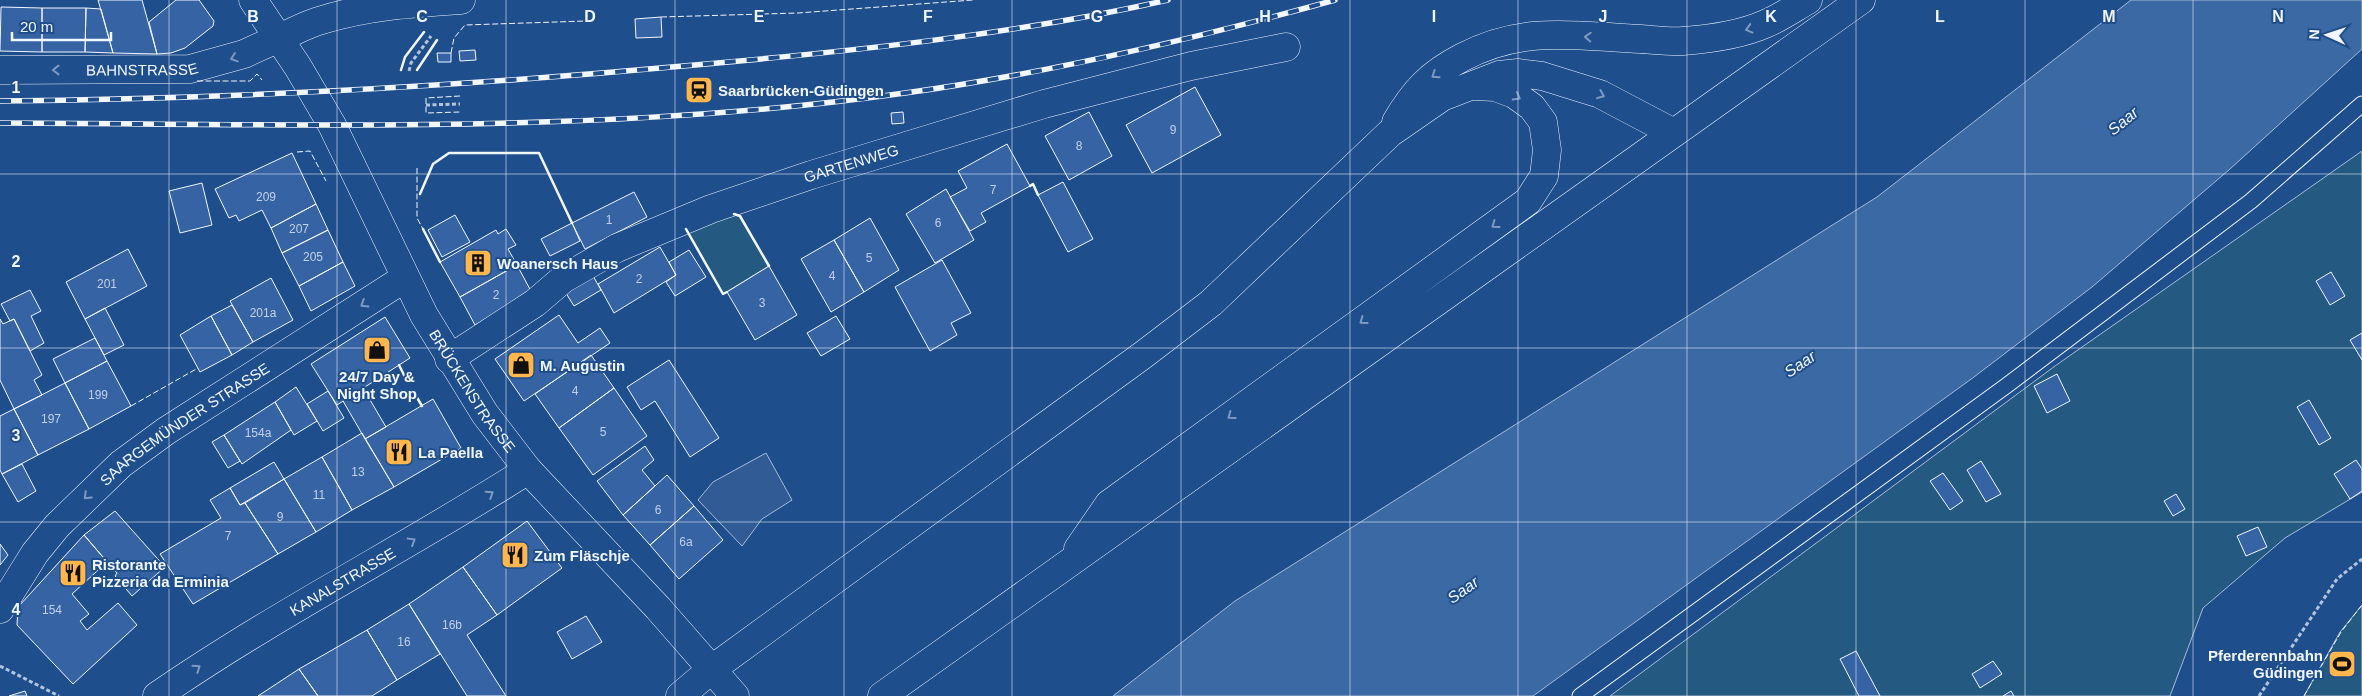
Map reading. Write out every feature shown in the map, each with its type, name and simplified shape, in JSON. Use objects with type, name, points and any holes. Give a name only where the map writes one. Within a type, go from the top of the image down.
[{"type":"main road","name":"BRÜCKENSTRASSE","points":[[253,0],[279,38],[332,125],[405,278],[449,359],[485,414],[528,470],[658,608],[735,696]]},
{"type":"main road","name":"BAHNSTRASSE","points":[[0,70],[190,69],[220,63],[320,20],[348,12],[402,4],[461,0]]},
{"type":"main road","points":[[1390,133],[1410,98],[1425,81],[1453,62],[1484,46],[1513,38],[1547,34],[1681,42],[1714,38],[1765,24],[1808,0]]},
{"type":"main road","points":[[882,696],[1861,0]]},
{"type":"main road","name":"GARTENWEG","points":[[449,359],[535,303],[563,279],[617,248],[711,208],[811,175],[1044,104],[1191,66],[1286,46]]},
{"type":"main road","points":[[680,696],[712,670],[1135,361],[1211,303],[1390,133],[1442,97],[1499,75],[1518,73],[1542,76],[1600,94],[1674,133]]},
{"type":"main road","points":[[1067,565],[1109,504],[1528,202],[1544,176],[1547,150],[1543,122],[1532,107],[1514,94],[1496,87],[1470,85]]},
{"type":"main road","name":"SAARGEMÜNDER STRASSE","points":[[0,609],[35,553],[57,526],[121,464],[166,431],[405,278]]},
{"type":"main road","name":"KANALSTRASSE","points":[[157,696],[261,628],[452,519],[528,470]]},
{"type":"lane","points":[[1580,696],[2022,374],[2251,201],[2362,104]]},
{"type":"path","points":[[409,71],[412,63],[430,36]]},
{"type":"path","points":[[426,106],[460,104]]},
{"type":"path","points":[[2259,696],[2337,579],[2362,559]]},
{"type":"path","points":[[0,666],[59,696]]},
{"type":"shaded area","points":[[2362,151],[2362,492],[2285,538],[2203,608],[2170,696],[1610,696],[2055,366]]},
{"type":"shaded area","points":[[737,213],[769,266],[723,294],[686,229]]},
{"type":"shaded area","points":[[766,453],[792,500],[762,519],[742,546],[698,500],[713,482]]},
{"type":"shaded area","name":"Pferderennbahn Güdingen","points":[[2362,605],[2362,696],[2304,696],[2340,632]]},
{"type":"water","name":"Saar","points":[[2131,0],[2362,0],[2362,49],[2230,169],[2092,287],[1974,377],[1533,696],[1113,696],[1235,601],[1877,197]]},
{"type":"building","points":[[98,0],[142,0],[157,54],[113,53]]},
{"type":"building","points":[[176,0],[199,0],[214,21],[213,26],[185,48],[171,53],[157,54],[149,22]]},
{"type":"building","points":[[1,7],[42,8],[42,52],[0,51]]},
{"type":"building","points":[[42,8],[86,8],[85,52],[42,52]]},
{"type":"building","points":[[86,8],[101,9],[113,53],[85,52]]},
{"type":"building","points":[[661,17],[662,37],[636,38],[635,19]]},
{"type":"building","points":[[475,50],[476,60],[460,61],[459,51]]},
{"type":"building","points":[[437,53],[451,53],[451,62],[438,62]]},
{"type":"building","points":[[1195,87],[1221,135],[1152,173],[1126,125]]},
{"type":"building","points":[[903,112],[904,123],[892,124],[891,113]]},
{"type":"building","points":[[1089,112],[1112,156],[1069,180],[1045,136]]},
{"type":"building","points":[[1007,144],[1030,186],[981,213],[986,222],[970,231],[950,197],[967,188],[958,171]]},
{"type":"building","points":[[292,153],[316,204],[271,228],[262,210],[239,221],[236,215],[229,218],[215,189]]},
{"type":"building","points":[[1063,182],[1093,239],[1068,252],[1038,195]]},
{"type":"building","points":[[202,183],[212,225],[180,233],[169,191]]},
{"type":"building","points":[[946,189],[974,240],[935,263],[906,214]]},
{"type":"building","points":[[634,192],[647,217],[585,249],[572,223]]},
{"type":"building","points":[[316,204],[328,230],[282,253],[271,228]]},
{"type":"building","points":[[455,215],[470,242],[442,257],[428,230]]},
{"type":"building","points":[[870,218],[899,270],[864,292],[834,240]]},
{"type":"building","points":[[572,223],[580,241],[550,256],[541,239]]},
{"type":"building","name":"Woanersch Haus","points":[[506,229],[516,245],[508,249],[517,265],[460,297],[440,262],[496,230],[498,234]]},
{"type":"building","points":[[328,230],[343,262],[299,286],[282,253]]},
{"type":"building","points":[[834,240],[864,292],[831,312],[801,259]]},
{"type":"building","points":[[660,247],[676,275],[614,313],[598,284]]},
{"type":"building","points":[[128,249],[147,286],[85,319],[66,282]]},
{"type":"building","points":[[689,250],[706,277],[675,296],[666,282],[676,275],[669,262]]},
{"type":"building","points":[[942,260],[971,313],[951,323],[957,335],[930,351],[895,287]]},
{"type":"building","points":[[343,262],[355,286],[311,311],[299,286]]},
{"type":"building","points":[[517,265],[532,293],[475,325],[460,297]]},
{"type":"building","points":[[769,266],[797,315],[755,340],[727,292]]},
{"type":"building","points":[[2331,272],[2345,296],[2330,305],[2316,281]]},
{"type":"building","points":[[592,274],[601,290],[574,306],[564,290]]},
{"type":"building","points":[[271,278],[293,320],[253,342],[230,301]]},
{"type":"building","points":[[30,290],[41,311],[31,316],[44,343],[30,351],[14,319],[10,321],[1,304]]},
{"type":"building","points":[[232,305],[253,342],[232,355],[211,316]]},
{"type":"building","points":[[105,308],[124,345],[104,355],[85,319]]},
{"type":"building","points":[[559,315],[578,343],[600,328],[610,343],[524,401],[495,359]]},
{"type":"building","points":[[211,316],[232,355],[200,372],[180,335]]},
{"type":"building","points":[[836,316],[850,339],[821,356],[807,333]]},
{"type":"building","points":[[385,317],[410,358],[337,405],[311,364]]},
{"type":"building","points":[[0,319],[3,324],[14,319],[42,375],[34,380],[42,395],[14,409],[0,380]]},
{"type":"building","points":[[2362,333],[2362,360],[2350,340]]},
{"type":"building","points":[[95,338],[107,361],[65,383],[53,359]]},
{"type":"building","points":[[591,355],[614,388],[559,428],[535,394]]},
{"type":"building","points":[[669,360],[719,438],[690,457],[655,401],[641,410],[627,387]]},
{"type":"building","points":[[107,361],[131,406],[89,429],[65,383]]},
{"type":"building","points":[[2057,374],[2070,401],[2047,413],[2034,386]]},
{"type":"building","points":[[65,383],[89,429],[38,455],[14,409]]},
{"type":"building","points":[[296,387],[317,421],[294,435],[275,402]]},
{"type":"building","points":[[363,388],[386,427],[365,439],[343,401]]},
{"type":"building","points":[[614,388],[647,436],[593,475],[559,428]]},
{"type":"building","points":[[328,391],[344,418],[323,431],[307,404]]},
{"type":"building","points":[[433,399],[461,448],[394,487],[365,439]]},
{"type":"building","points":[[2309,400],[2331,438],[2319,445],[2297,407]]},
{"type":"building","points":[[275,402],[291,430],[242,464],[224,435]]},
{"type":"building","points":[[14,409],[38,455],[2,474],[0,470],[0,416]]},
{"type":"building","points":[[362,433],[394,487],[352,510],[322,457]]},
{"type":"building","points":[[224,435],[240,461],[228,468],[212,442]]},
{"type":"building","points":[[645,446],[654,460],[642,470],[655,486],[623,515],[597,481]]},
{"type":"building","points":[[322,457],[352,510],[316,532],[284,479]]},
{"type":"building","points":[[2356,460],[2362,469],[2362,491],[2350,499],[2334,474]]},
{"type":"building","points":[[1981,461],[2001,494],[1986,502],[1967,470]]},
{"type":"building","points":[[274,462],[284,479],[240,505],[230,488]]},
{"type":"building","points":[[22,464],[36,491],[18,502],[2,474]]},
{"type":"building","points":[[1943,473],[1963,501],[1950,510],[1930,481]]},
{"type":"building","points":[[667,475],[694,506],[650,545],[623,515]]},
{"type":"building","points":[[284,479],[316,532],[278,554],[245,503]]},
{"type":"building","points":[[230,488],[240,505],[245,503],[278,554],[193,604],[160,554],[221,518],[210,500]]},
{"type":"building","points":[[2176,494],[2185,509],[2173,516],[2164,501]]},
{"type":"building","points":[[694,506],[723,540],[679,579],[650,545]]},
{"type":"building","points":[[115,511],[165,567],[132,596],[115,576],[117,573],[84,535]]},
{"type":"building","points":[[527,521],[562,568],[497,615],[463,567]]},
{"type":"building","points":[[2258,527],[2267,547],[2246,556],[2237,536]]},
{"type":"building","points":[[84,535],[107,562],[72,594],[89,614],[80,621],[87,630],[118,603],[137,625],[73,684],[17,625],[18,607]]},
{"type":"building","points":[[0,544],[8,555],[0,565]]},
{"type":"building","points":[[463,567],[497,615],[467,635],[506,696],[467,696],[409,604]]},
{"type":"building","points":[[409,604],[440,654],[397,680],[367,630]]},
{"type":"building","points":[[586,616],[602,642],[572,659],[557,632]]},
{"type":"building","points":[[367,630],[397,680],[372,696],[318,696],[299,669]]},
{"type":"building","points":[[1856,651],[1880,696],[1859,696],[1840,659]]},
{"type":"building","points":[[1993,661],[2002,674],[1980,688],[1972,674]]},
{"type":"building","points":[[299,669],[318,696],[258,696]]},
{"type":"building","points":[[25,691],[27,696],[9,696]]},
{"type":"building","points":[[2011,691],[2014,696],[2003,696]]},
{"type":"railway","points":[[0,101],[87,100],[348,90],[522,79],[695,65],[873,48],[991,32],[1050,23],[1168,0]]},
{"type":"railway","points":[[0,123],[453,124],[680,116],[792,106],[905,93],[1014,76],[1122,54],[1335,0]]},
{"type":"fence","points":[[661,17],[798,13],[973,0]]},
{"type":"fence","points":[[451,53],[454,38],[465,25],[586,21]]},
{"type":"fence","points":[[197,81],[250,81],[257,74],[262,80]]},
{"type":"fence","points":[[460,96],[426,98],[426,113],[460,112]]},
{"type":"fence","points":[[297,152],[310,151],[326,181]]},
{"type":"fence","points":[[417,168],[417,218],[423,229]]},
{"type":"fence","points":[[131,406],[198,368]]},
{"type":"fence","points":[[2304,696],[2341,632],[2362,605]]},
{"type":"wall","points":[[401,70],[405,57],[424,32]]},
{"type":"wall","points":[[417,70],[437,40]]},
{"type":"wall","points":[[420,194],[433,164],[449,153],[539,153],[572,223]]},
{"type":"wall","points":[[1030,186],[1033,184],[1038,195]]},
{"type":"wall","points":[[734,214],[740,216],[769,266]]},
{"type":"wall","points":[[423,229],[440,262]]},
{"type":"wall","points":[[686,229],[723,294],[727,292]]},
{"type":"wall","points":[[399,365],[405,377]]},
{"type":"wall","points":[[413,391],[422,406]]},
{"type":"place","name":"Saarbrücken-Güdingen","points":[[699,90]]},
{"type":"place","name":"Woanersch Haus","points":[[478,263]]},
{"type":"place","name":"24/7 Day & Night Shop","points":[[377,350]]},
{"type":"place","name":"M. Augustin","points":[[521,365]]},
{"type":"place","name":"La Paella","points":[[399,452]]},
{"type":"place","name":"Zum Fläschje","points":[[515,555]]},
{"type":"place","name":"Ristorante Pizzeria da Erminia","points":[[73,573]]},
{"type":"place","name":"Pferderennbahn Güdingen","points":[[2342,664]]}]
